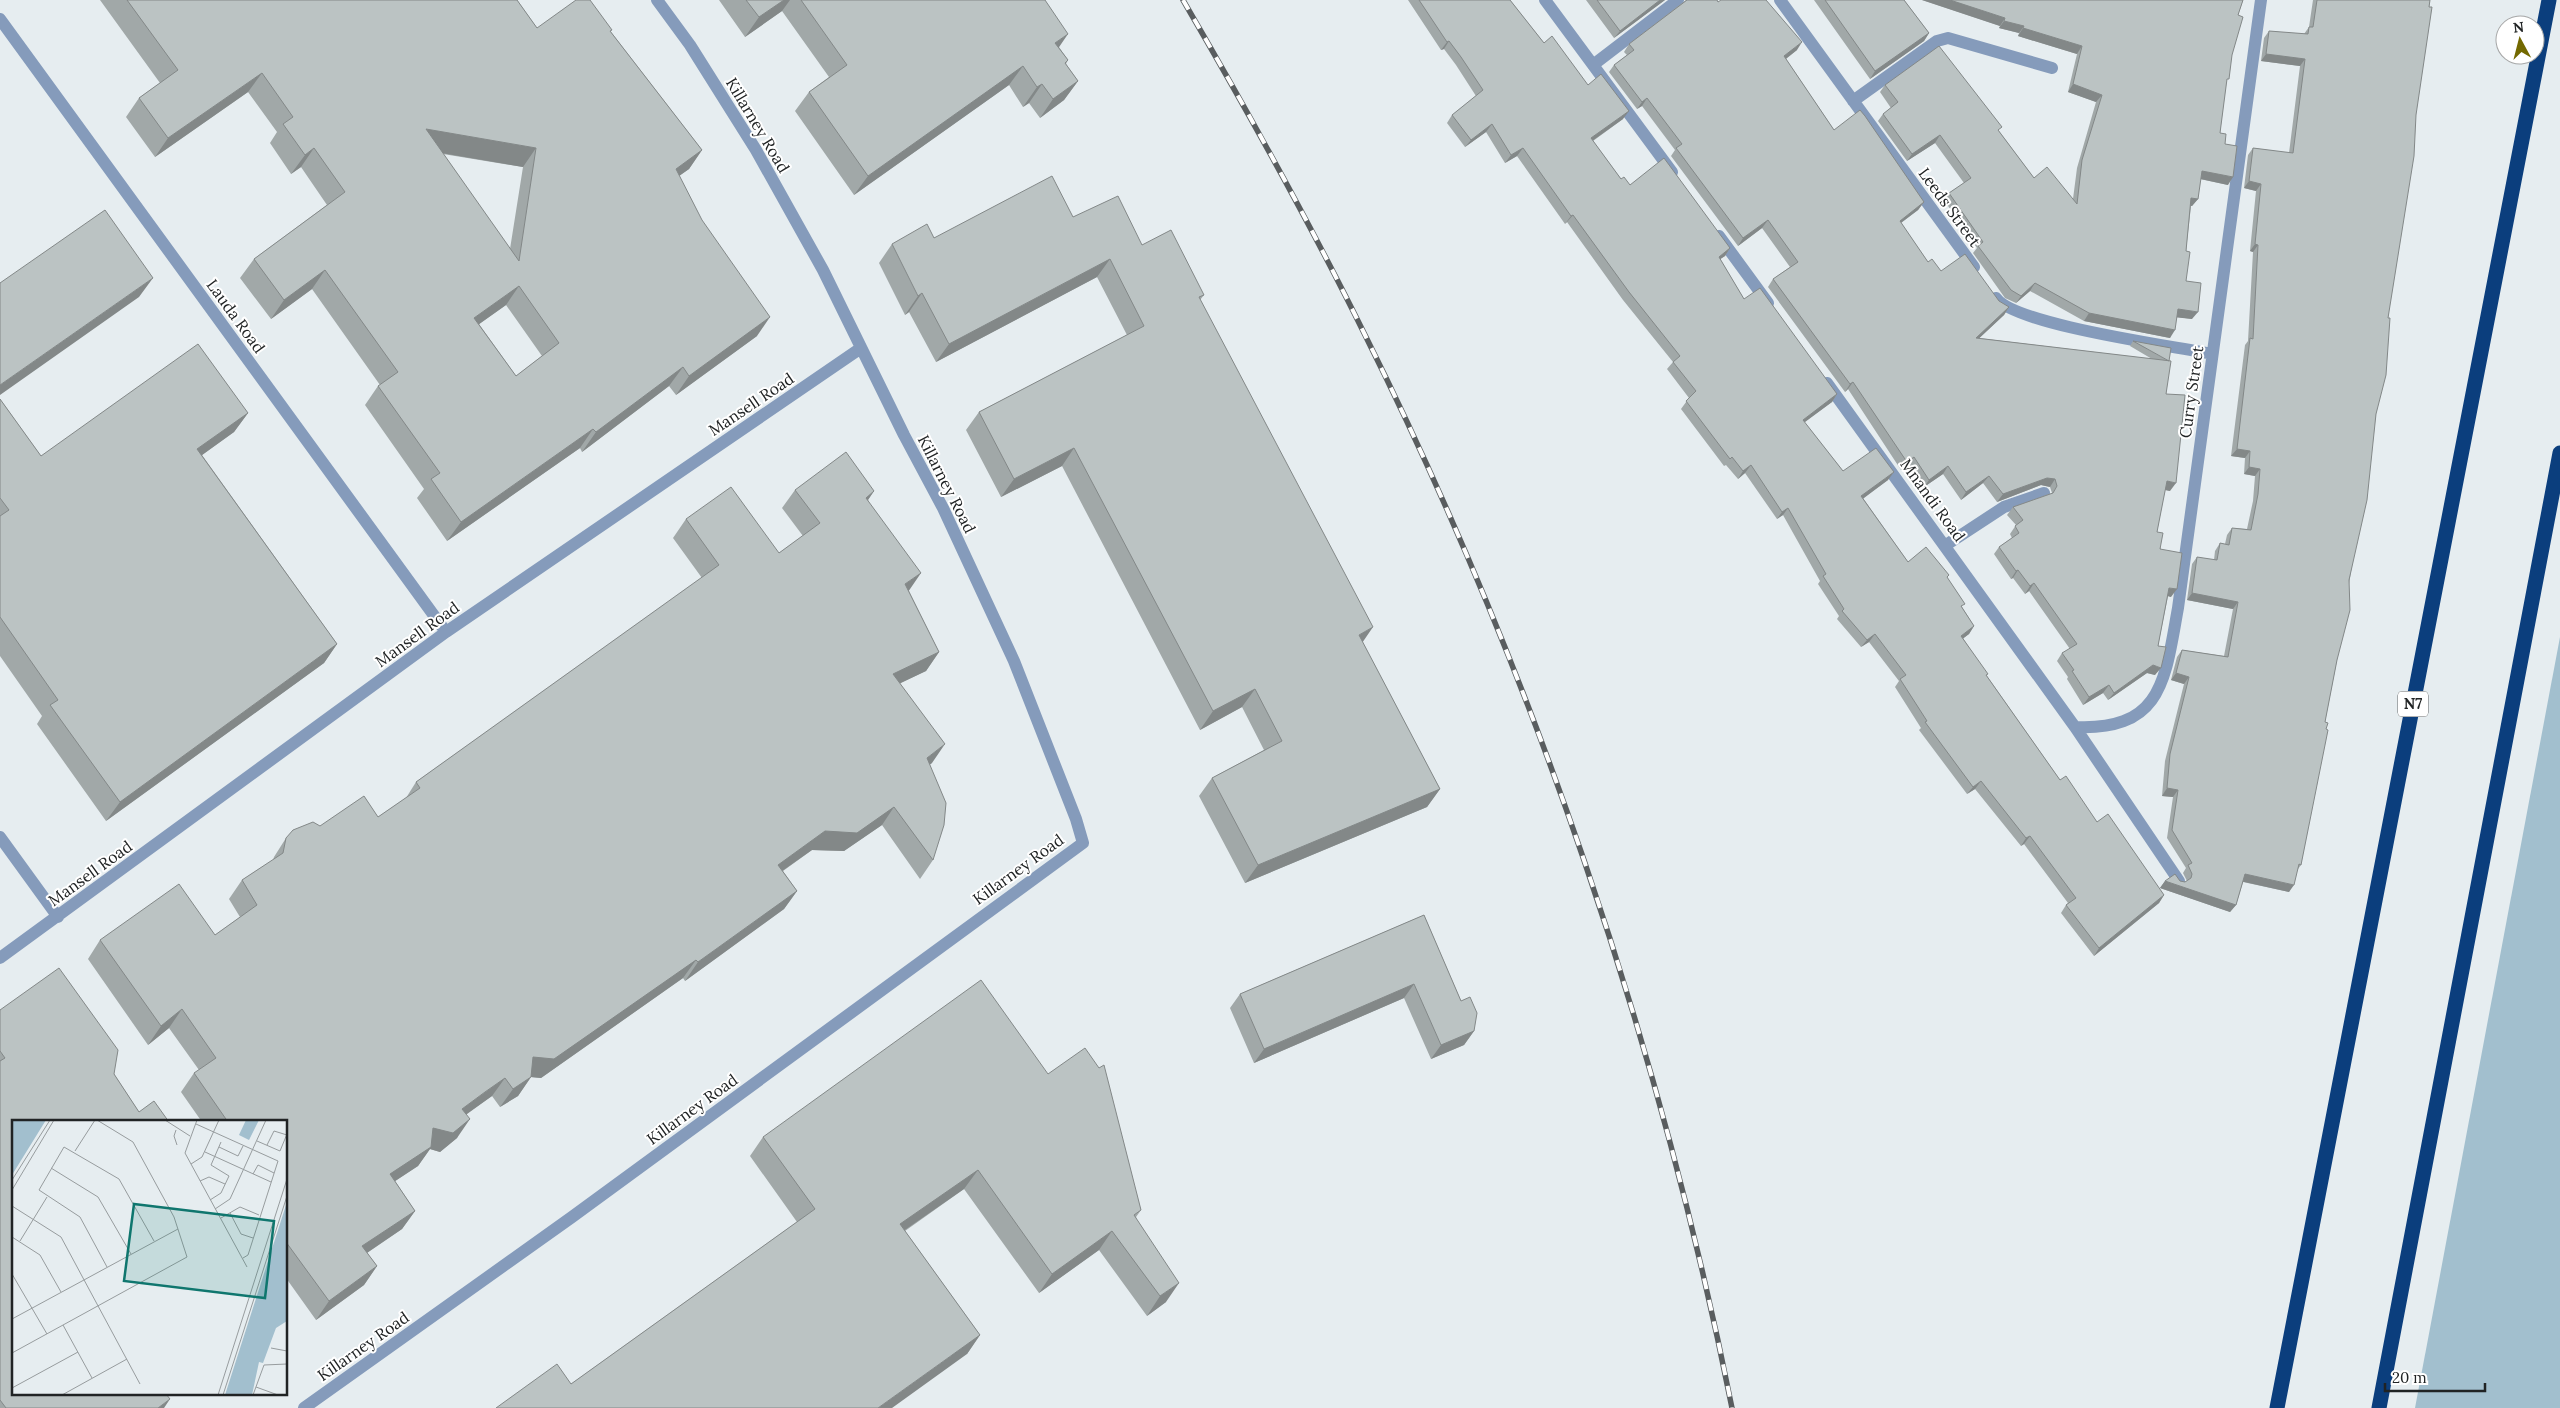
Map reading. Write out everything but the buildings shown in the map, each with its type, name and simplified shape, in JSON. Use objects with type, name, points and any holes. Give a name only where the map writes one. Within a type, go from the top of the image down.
[{"type":"highway","name":"N7","points":[[2277,1408],[2549,0]]},
{"type":"highway","points":[[2379,1408],[2560,453]]},
{"type":"street","name":"Killarney Road","points":[[304,1408],[572,1217],[1083,843],[1076,819],[1014,661],[943,508],[823,270],[756,150],[690,45],[657,0]]},
{"type":"street","points":[[1545,0],[1681,185]]},
{"type":"street","points":[[1593,64],[1678,0]]},
{"type":"street","name":"Leeds Street","points":[[1780,0],[2000,304],[2013,311],[2063,325],[2212,354]]},
{"type":"street","name":"Curry Street","points":[[2075,727],[2108,727],[2127,722],[2145,709],[2158,693],[2168,667],[2178,608],[2261,0]]},
{"type":"street","name":"Lauda Road","points":[[0,19],[446,632]]},
{"type":"street","points":[[1853,101],[1938,41],[1948,38],[2052,68]]},
{"type":"street","points":[[1710,225],[1775,313]]},
{"type":"street","name":"Mansell Road","points":[[0,958],[446,632],[861,348]]},
{"type":"street","name":"Mnandi Road","points":[[1816,369],[1946,545],[2075,727],[2179,881]]},
{"type":"street","points":[[1946,545],[2004,506],[2044,493]]},
{"type":"street","points":[[0,837],[58,917]]},
{"type":"shaded area","points":[[2560,637],[2560,1408],[2415,1408]]},
{"type":"railway","points":[[1183,0],[1277,166],[1365,335],[1426,462],[1483,592],[1535,725],[1584,859],[1628,996],[1667,1133],[1702,1270],[1732,1408]]}]
